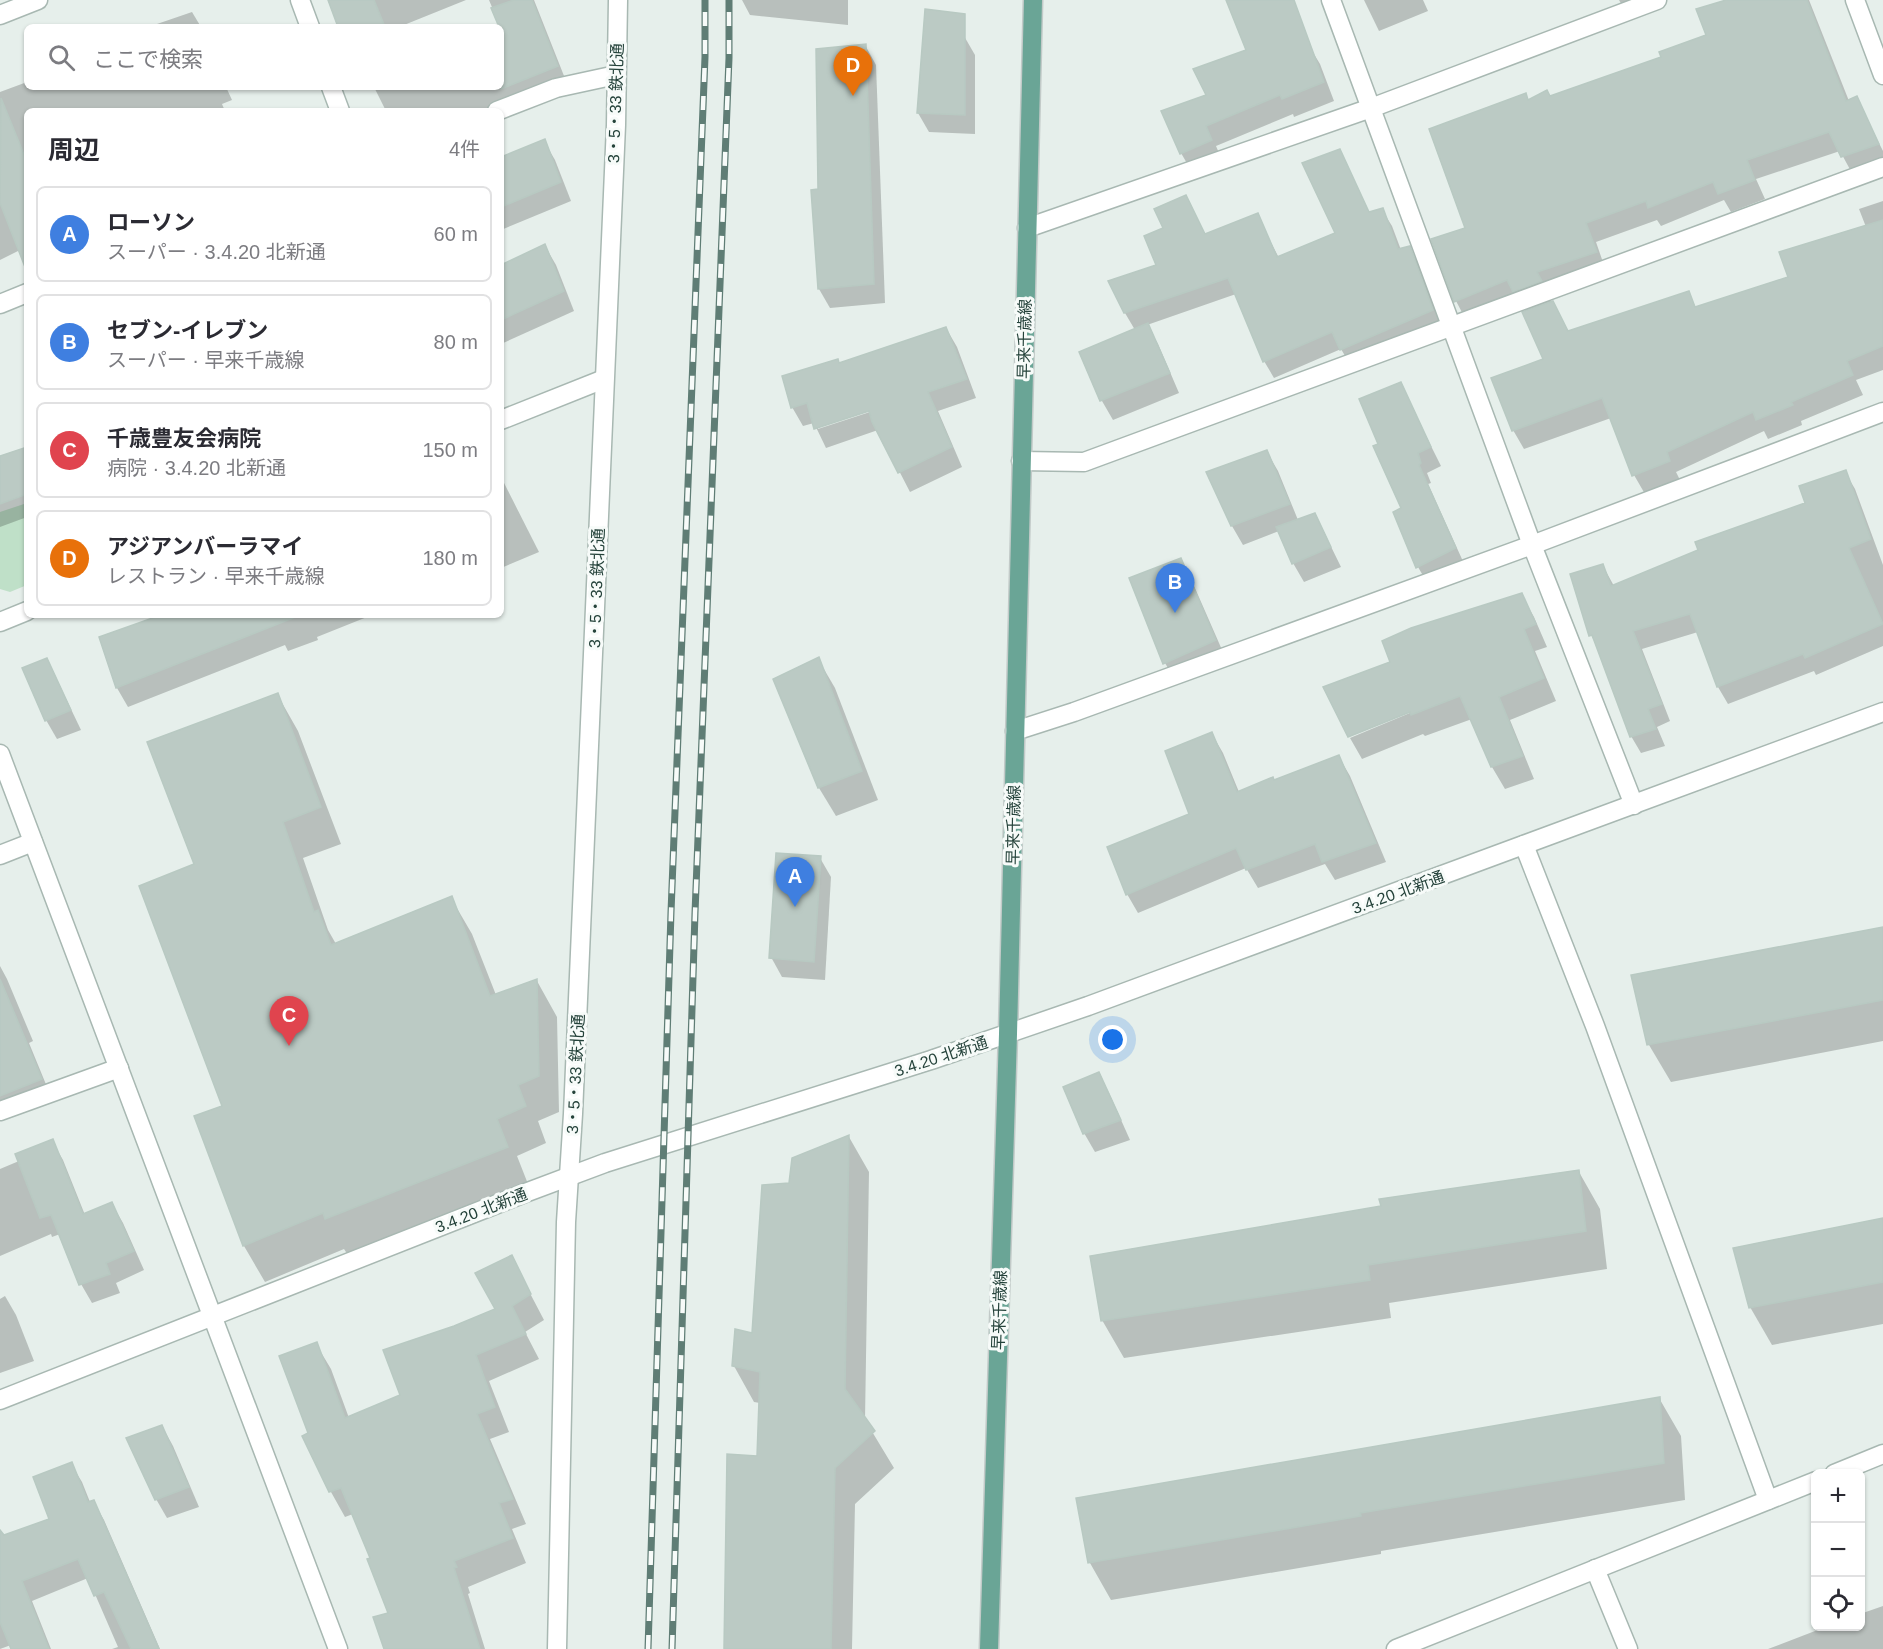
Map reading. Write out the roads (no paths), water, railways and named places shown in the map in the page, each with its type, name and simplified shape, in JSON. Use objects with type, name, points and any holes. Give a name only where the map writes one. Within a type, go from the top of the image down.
[{"type":"main road","name":"早来千歳線","points":[[989,1649],[1008,1034],[1033,0]]},
{"type":"street","points":[[0,15],[38,0]]},
{"type":"street","points":[[300,0],[309,24]]},
{"type":"street","name":"3・5・33 鉄北通","points":[[557,1649],[566,1222],[570,1177],[604,379],[618,0]]},
{"type":"street","points":[[1331,0],[1532,545],[1634,805]]},
{"type":"street","points":[[1027,228],[1371,108],[1657,0]]},
{"type":"street","points":[[1855,0],[1883,75]]},
{"type":"street","points":[[504,108],[556,88],[616,75]]},
{"type":"street","points":[[333,90],[339,108]]},
{"type":"street","points":[[1021,461],[1084,462],[1883,167]]},
{"type":"street","points":[[0,304],[24,294]]},
{"type":"street","points":[[504,419],[604,379]]},
{"type":"street","points":[[1015,731],[1074,712],[1532,545],[1883,412]]},
{"type":"street","points":[[0,622],[24,612]]},
{"type":"street","name":"3.4.20 北新通","points":[[0,1400],[525,1192],[605,1163],[1008,1034],[1883,712]]},
{"type":"street","points":[[0,754],[338,1649]]},
{"type":"street","points":[[0,855],[33,842]]},
{"type":"street","points":[[1524,845],[1595,1026],[1768,1500]]},
{"type":"street","points":[[0,1111],[118,1068]]},
{"type":"street","points":[[1844,1469],[1883,1454]]},
{"type":"street","points":[[1396,1649],[1811,1483]]},
{"type":"street","points":[[1595,1569],[1628,1649]]},
{"type":"railway","points":[[648,1649],[671,912],[705,57],[705,0]]},
{"type":"railway","points":[[672,1649],[695,913],[729,58],[729,0]]},
{"type":"place","name":"アジアンバーラマイ","points":[[853,96]]},
{"type":"place","name":"セブン-イレブン","points":[[1175,613]]},
{"type":"place","name":"ローソン","points":[[795,907]]},
{"type":"place","name":"千歳豊友会病院","points":[[289,1046]]}]
